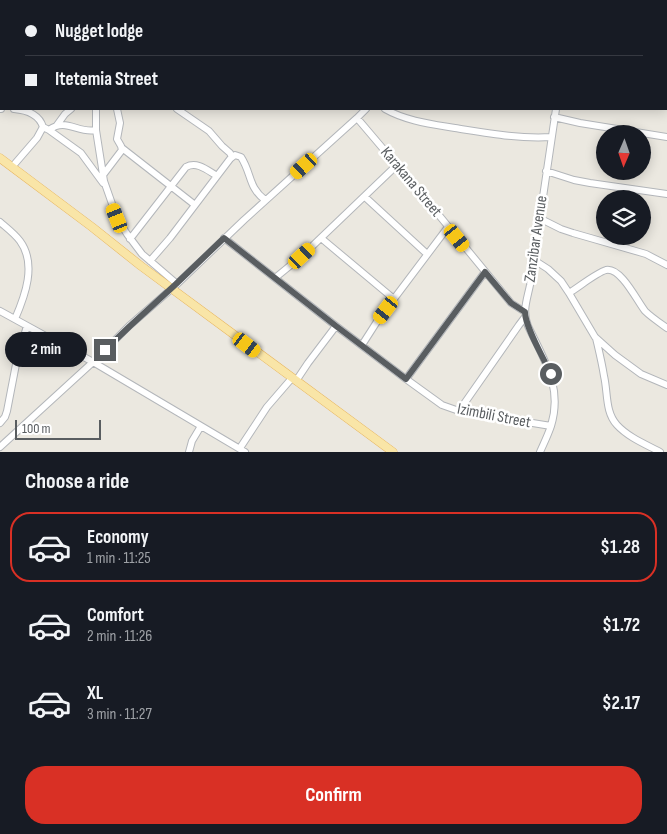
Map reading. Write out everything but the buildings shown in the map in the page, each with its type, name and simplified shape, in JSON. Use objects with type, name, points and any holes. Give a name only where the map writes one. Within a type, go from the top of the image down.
[{"type":"main road","points":[[0,158],[92,227],[140,266],[174,287],[294,380],[393,452]]},
{"type":"street","points":[[49,130],[57,125],[64,114],[70,110]]},
{"type":"street","points":[[96,110],[96,130],[105,186],[117,218],[142,254],[150,260],[174,287]]},
{"type":"street","points":[[116,110],[120,123],[117,139],[122,148],[195,205]]},
{"type":"street","points":[[178,110],[209,131],[232,157]]},
{"type":"street","points":[[0,447],[174,287],[265,200],[365,110]]},
{"type":"street","points":[[388,110],[414,120],[462,129],[535,138],[551,137]]},
{"type":"street","name":"Zanzibar Avenue","points":[[525,315],[556,110]]},
{"type":"street","points":[[12,167],[41,132],[41,122],[30,111]]},
{"type":"street","points":[[554,117],[587,125],[667,137]]},
{"type":"street","name":"Karakana Street","points":[[357,118],[511,303],[525,315]]},
{"type":"street","points":[[57,125],[70,126],[86,131],[96,130]]},
{"type":"street","points":[[42,127],[81,153],[105,186]]},
{"type":"street","points":[[103,175],[122,148]]},
{"type":"street","points":[[150,260],[170,238],[232,157],[237,155],[242,157],[254,190],[265,200]]},
{"type":"street","points":[[130,239],[189,165],[200,166],[217,176]]},
{"type":"street","points":[[276,278],[365,197],[397,165]]},
{"type":"street","points":[[546,171],[574,180],[667,194]]},
{"type":"street","points":[[365,197],[427,254]]},
{"type":"street","points":[[539,218],[561,229],[646,254],[667,265]]},
{"type":"street","points":[[0,222],[19,239],[27,255],[28,273],[26,288],[15,319]]},
{"type":"street","points":[[362,345],[378,320],[448,227]]},
{"type":"street","name":"Izimbili Street","points":[[224,238],[336,326],[442,404],[459,411],[551,426]]},
{"type":"street","points":[[321,238],[394,299]]},
{"type":"street","points":[[534,260],[555,275],[569,293],[595,337],[606,384],[609,413],[616,424],[637,440],[660,452]]},
{"type":"street","points":[[569,293],[600,273],[612,270],[619,274],[646,311],[667,328]]},
{"type":"street","points":[[406,379],[485,272]]},
{"type":"street","points":[[0,311],[93,362],[243,450],[267,407],[294,380],[336,326]]},
{"type":"street","points":[[459,411],[525,315],[551,374],[555,388],[556,398],[551,426],[540,452]]},
{"type":"street","points":[[0,423],[7,411],[17,359],[27,326]]},
{"type":"street","points":[[595,337],[641,374],[667,385]]},
{"type":"street","points":[[189,452],[192,441],[201,426]]},
{"type":"route","points":[[105,350],[224,238],[406,379],[485,272],[511,303],[525,312],[528,326],[551,374]]}]
